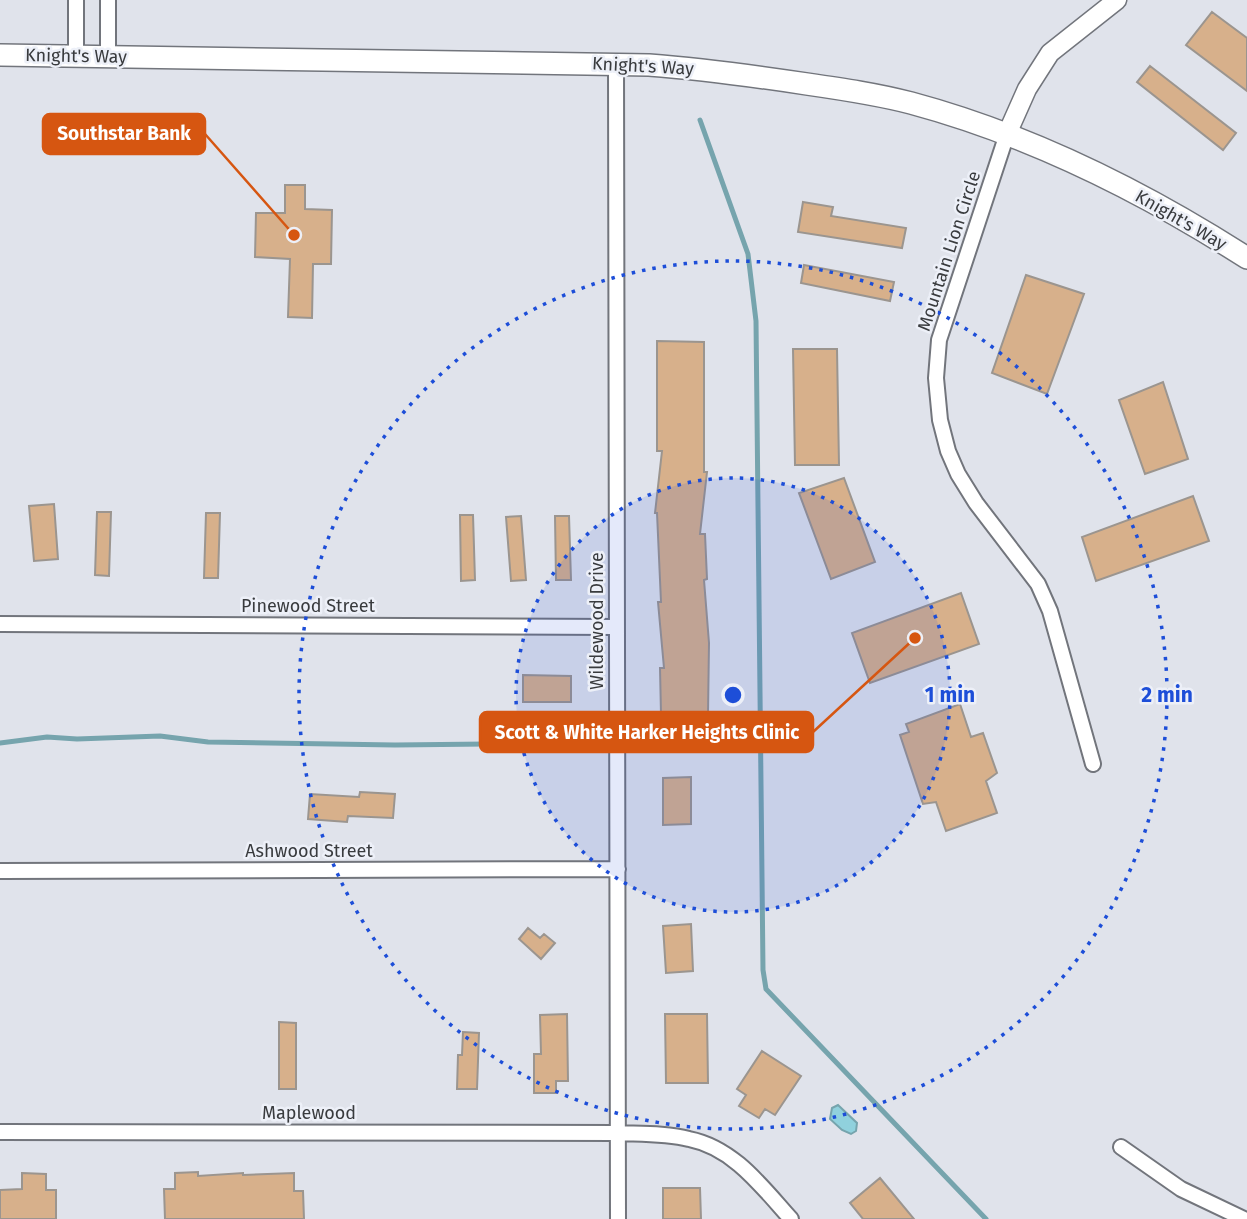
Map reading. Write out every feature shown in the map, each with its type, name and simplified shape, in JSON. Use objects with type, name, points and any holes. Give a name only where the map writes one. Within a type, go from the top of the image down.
[{"type":"main road","name":"Knight's Way","points":[[0,55],[616,64],[715,70],[846,90],[911,103],[1007,134],[1122,186],[1246,256]]},
{"type":"street","points":[[76,0],[76,56]]},
{"type":"street","points":[[108,0],[108,57]]},
{"type":"street","points":[[1007,134],[1027,89],[1050,52],[1117,0]]},
{"type":"street","name":"Wildewood Drive","points":[[616,64],[618,1219]]},
{"type":"street","name":"Mountain Lion Circle","points":[[1007,134],[939,340],[936,377],[940,420],[948,451],[958,474],[976,503],[1038,584],[1050,611],[1093,764]]},
{"type":"street","name":"Pinewood Street","points":[[0,624],[616,627]]},
{"type":"street","name":"Ashwood Street","points":[[0,871],[618,869]]},
{"type":"street","name":"Maplewood","points":[[0,1132],[617,1133],[673,1136],[709,1145],[731,1157],[791,1219]]},
{"type":"street","points":[[1121,1147],[1181,1189],[1244,1219]]},
{"type":"water","points":[[838,1105],[857,1123],[856,1131],[851,1134],[830,1119],[832,1108]]},
{"type":"building","points":[[1212,12],[1247,38],[1247,91],[1186,45]]},
{"type":"building","points":[[1150,66],[1236,133],[1223,150],[1137,82]]},
{"type":"building","points":[[285,185],[305,185],[305,209],[332,210],[331,264],[313,264],[312,318],[288,317],[290,259],[255,257],[256,213],[285,213]]},
{"type":"building","points":[[803,202],[833,207],[831,216],[906,228],[902,248],[798,232]]},
{"type":"building","points":[[804,265],[894,282],[890,301],[801,283]]},
{"type":"building","points":[[1026,275],[1084,294],[1047,394],[992,373]]},
{"type":"building","points":[[657,341],[704,342],[704,472],[707,472],[700,534],[705,534],[707,579],[704,580],[709,643],[708,714],[661,714],[660,668],[664,668],[658,602],[661,602],[655,513],[662,451],[657,451]]},
{"type":"building","points":[[793,349],[837,349],[839,465],[795,465]]},
{"type":"building","points":[[1163,382],[1188,459],[1145,474],[1119,400]]},
{"type":"building","points":[[844,478],[875,562],[831,579],[799,493]]},
{"type":"building","points":[[1193,496],[1209,541],[1096,581],[1082,537]]},
{"type":"building","points":[[54,504],[58,559],[34,561],[29,506]]},
{"type":"building","points":[[97,512],[111,512],[109,576],[95,575]]},
{"type":"building","points":[[206,513],[220,513],[218,578],[204,578]]},
{"type":"building","points":[[460,515],[473,515],[475,580],[461,581]]},
{"type":"building","points":[[521,516],[526,580],[511,581],[506,517]]},
{"type":"building","points":[[555,516],[569,516],[571,580],[556,580]]},
{"type":"building","points":[[961,593],[979,644],[870,683],[852,633]]},
{"type":"building","points":[[523,675],[571,676],[571,702],[523,702]]},
{"type":"building","points":[[960,704],[971,737],[983,733],[997,773],[986,781],[997,813],[946,831],[936,802],[923,804],[900,735],[909,732],[906,724]]},
{"type":"building","points":[[691,777],[691,824],[663,825],[663,778]]},
{"type":"building","points":[[360,792],[395,794],[393,818],[348,816],[347,822],[308,819],[310,794],[359,797]]},
{"type":"building","points":[[691,924],[693,971],[666,973],[663,926]]},
{"type":"building","points":[[528,928],[540,938],[544,934],[555,943],[541,959],[519,939]]},
{"type":"building","points":[[567,1014],[568,1081],[556,1081],[556,1093],[534,1093],[534,1054],[541,1054],[540,1015]]},
{"type":"building","points":[[665,1014],[707,1014],[708,1083],[666,1083]]},
{"type":"building","points":[[279,1022],[296,1023],[296,1089],[279,1089]]},
{"type":"building","points":[[463,1032],[479,1033],[477,1089],[457,1089],[458,1055],[462,1055]]},
{"type":"building","points":[[762,1051],[801,1076],[775,1115],[765,1109],[759,1118],[739,1106],[746,1095],[737,1089]]},
{"type":"building","points":[[198,1172],[198,1176],[294,1173],[294,1191],[303,1191],[304,1219],[165,1219],[164,1189],[175,1189],[175,1173]]},
{"type":"building","points":[[22,1173],[46,1174],[46,1190],[56,1190],[56,1219],[0,1219],[0,1190],[22,1189]]},
{"type":"building","points":[[880,1178],[914,1219],[863,1219],[850,1203]]},
{"type":"building","points":[[663,1188],[700,1188],[701,1219],[663,1219]]},
{"type":"waterway","points":[[700,120],[748,254],[756,321],[763,970],[766,989],[986,1219]]},
{"type":"waterway","points":[[637,743],[728,741],[760,718]]},
{"type":"waterway","points":[[0,743],[47,737],[77,739],[160,736],[208,742],[395,745],[595,743]]},
{"type":"place","name":"Southstar Bank","points":[[294,235]]},
{"type":"place","name":"Scott & White Harker Heights Clinic","points":[[915,638]]}]
